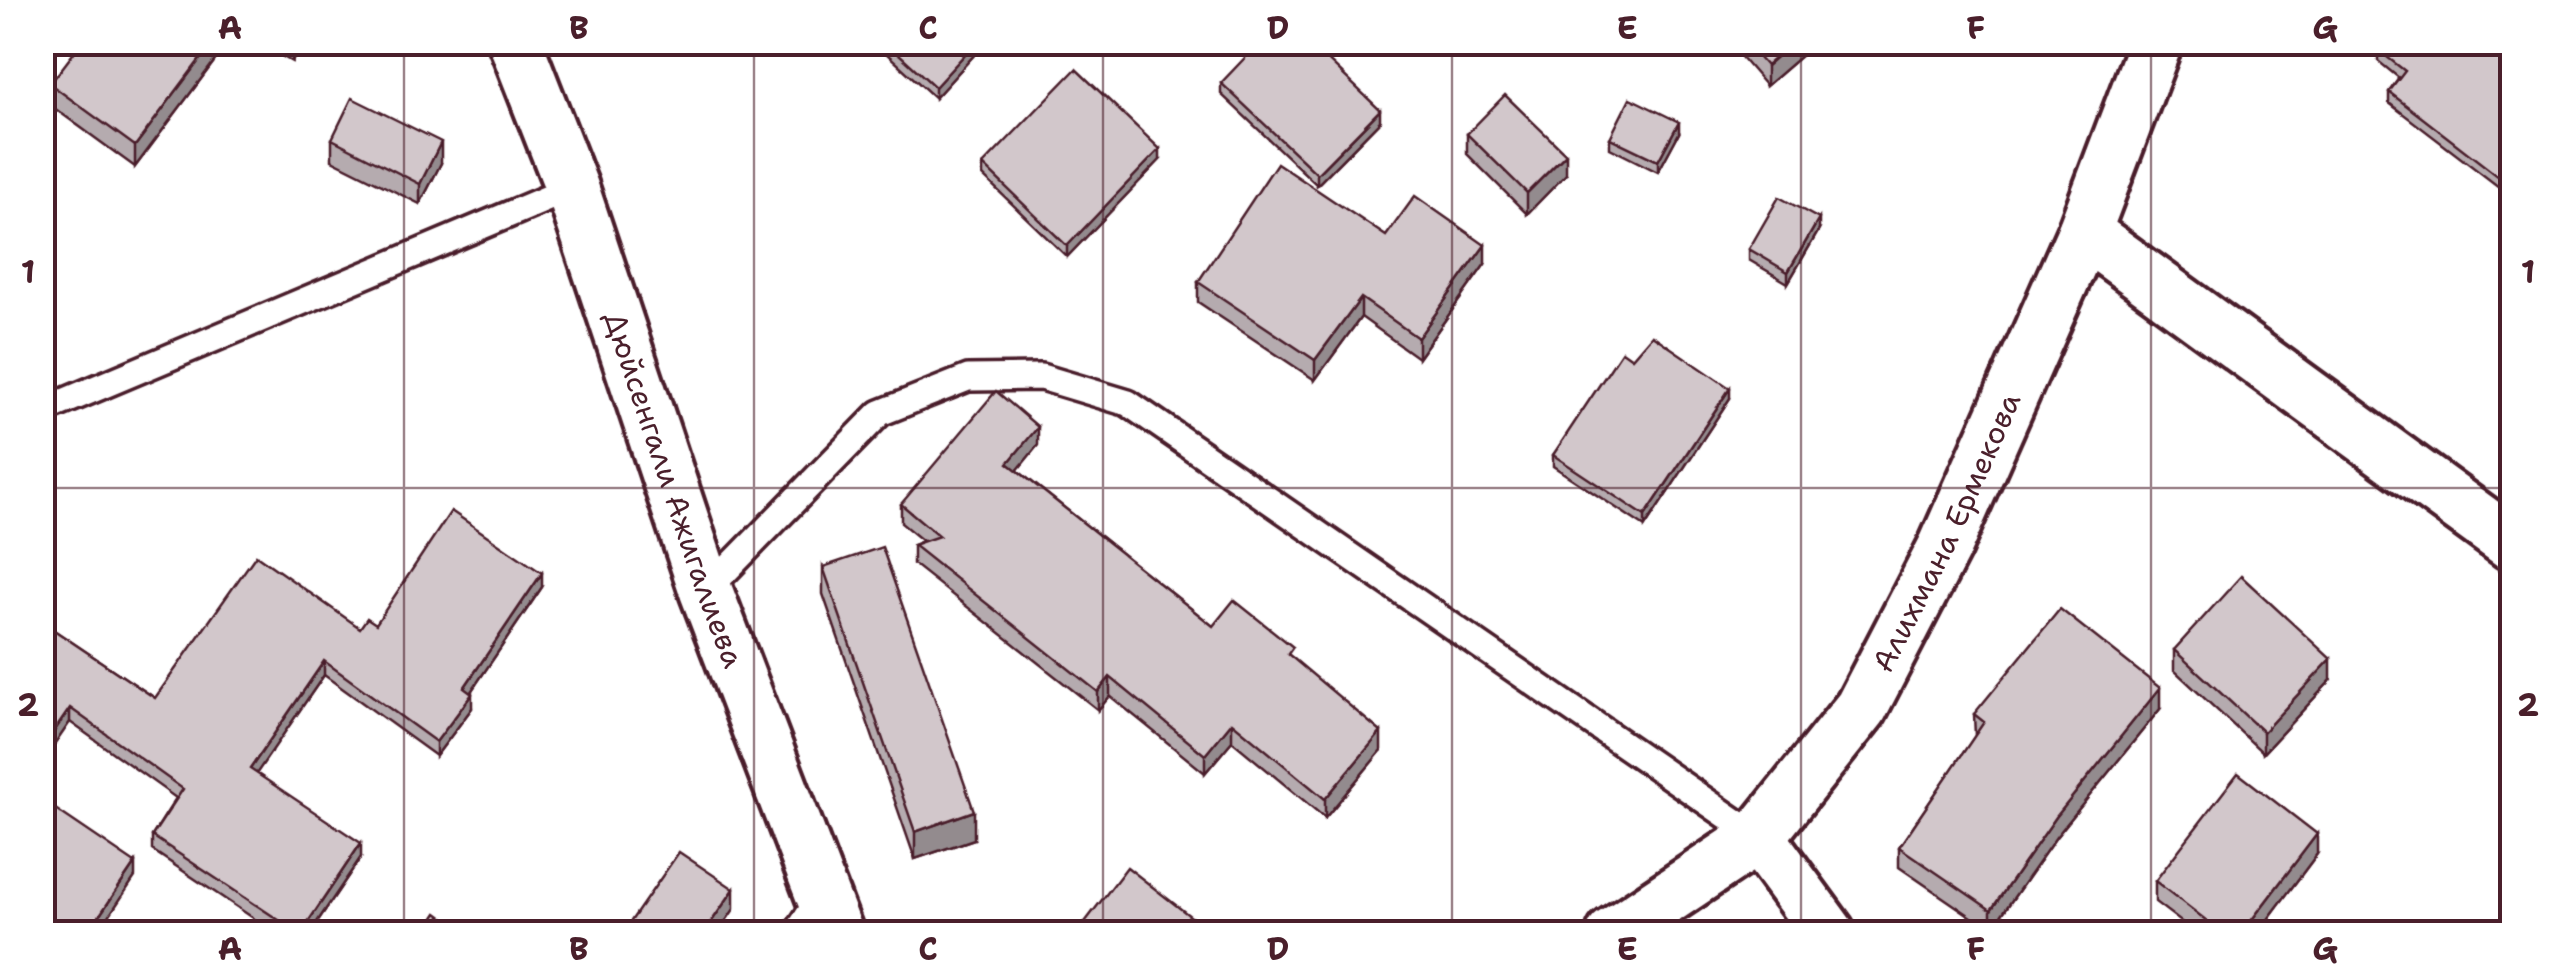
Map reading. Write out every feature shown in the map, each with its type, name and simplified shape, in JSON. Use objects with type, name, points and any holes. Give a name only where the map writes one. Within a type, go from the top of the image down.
[{"type":"street","name":"Дюйсенгали Ажигалиева","points":[[515,42],[572,188],[818,920]]},
{"type":"street","name":"Алихмана Ермекова","points":[[1612,934],[1758,837],[1861,708],[1945,546],[2084,232],[2156,42]]},
{"type":"street","points":[[2084,232],[2512,544]]},
{"type":"street","points":[[1758,837],[1829,934]]},
{"type":"lane","points":[[42,410],[572,188]]},
{"type":"lane","points":[[706,591],[880,412],[968,378],[1041,377],[1128,403],[1758,837]]},
{"type":"building","points":[[82,42],[109,42],[114,46],[116,42],[213,42],[135,146],[50,84]]},
{"type":"building","points":[[886,42],[976,42],[935,87]]},
{"type":"building","points":[[1260,42],[1309,42],[1380,110],[1317,174],[1221,83]]},
{"type":"building","points":[[1745,42],[1793,42],[1766,66]]},
{"type":"building","points":[[2384,42],[2512,42],[2512,187],[2389,92],[2405,71],[2378,50]]},
{"type":"building","points":[[1076,69],[1160,149],[1067,246],[983,165]]},
{"type":"building","points":[[1505,95],[1566,154],[1527,193],[1467,134]]},
{"type":"building","points":[[352,98],[441,142],[420,184],[332,139]]},
{"type":"building","points":[[1630,98],[1679,122],[1658,161],[1610,138]]},
{"type":"building","points":[[1277,163],[1386,236],[1415,196],[1485,245],[1418,338],[1361,298],[1315,360],[1198,282]]},
{"type":"building","points":[[1779,197],[1819,219],[1788,272],[1749,249]]},
{"type":"building","points":[[1652,335],[1730,388],[1645,516],[1553,455],[1622,351],[1632,358]]},
{"type":"building","points":[[996,391],[1038,427],[1008,463],[1213,626],[1234,600],[1293,647],[1288,654],[1381,732],[1325,799],[1232,722],[1205,755],[1110,677],[1098,692],[913,545],[939,536],[901,504]]},
{"type":"building","points":[[451,511],[542,573],[464,688],[472,694],[436,742],[324,661],[250,769],[361,843],[300,934],[152,836],[183,789],[70,708],[42,749],[42,622],[155,698],[256,555],[360,628],[367,618],[376,624]]},
{"type":"building","points":[[882,547],[974,811],[915,832],[823,567]]},
{"type":"building","points":[[2241,576],[2331,659],[2263,732],[2174,650]]},
{"type":"building","points":[[2060,609],[2160,688],[2056,817],[1991,910],[1899,847],[1984,722],[1974,714]]},
{"type":"building","points":[[2238,773],[2317,834],[2241,934],[2224,934],[2155,881]]},
{"type":"building","points":[[42,800],[135,863],[87,934],[42,934]]},
{"type":"building","points":[[679,852],[734,889],[703,934],[622,934]]},
{"type":"building","points":[[1127,867],[1213,934],[1076,934]]},
{"type":"building","points":[[437,913],[466,934],[423,934]]}]
